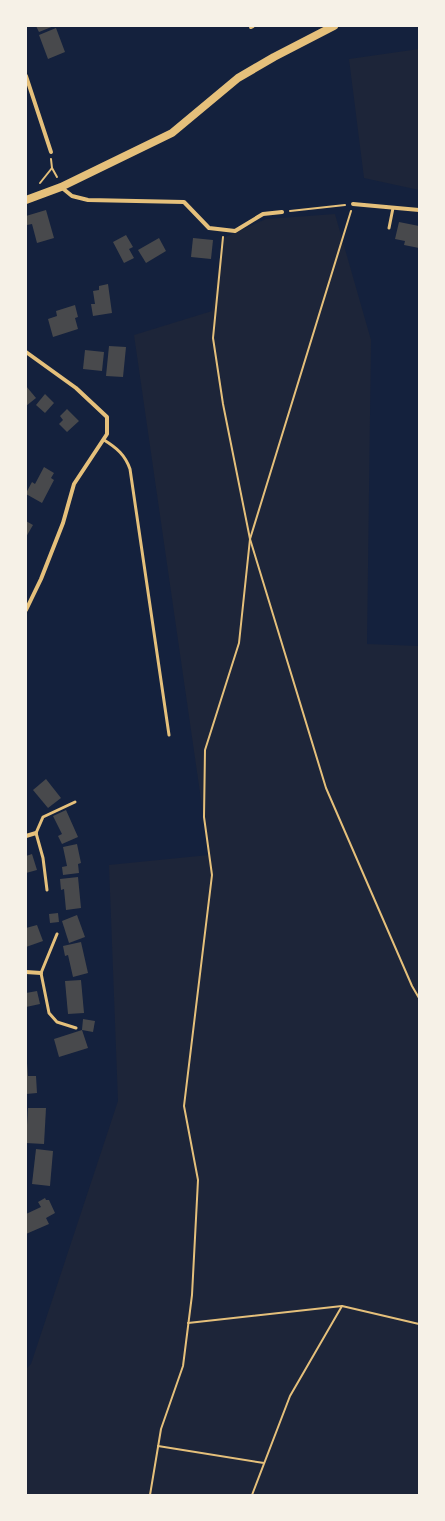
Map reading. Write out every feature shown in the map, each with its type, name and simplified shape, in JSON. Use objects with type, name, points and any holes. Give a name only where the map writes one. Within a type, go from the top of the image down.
[{"type":"main road","points":[[26,200],[61,187],[172,133],[238,78],[274,57],[334,26]]},
{"type":"street","points":[[26,76],[51,152]]},
{"type":"street","points":[[61,187],[72,196],[88,200],[184,202],[209,228],[221,230],[235,231],[263,214],[282,212]]},
{"type":"street","points":[[353,204],[419,210]]},
{"type":"street","points":[[26,352],[76,388],[107,417],[107,434],[74,484],[63,523],[41,579],[26,610]]},
{"type":"street","points":[[26,836],[36,833]]},
{"type":"street","points":[[26,972],[41,973]]},
{"type":"lane","points":[[389,228],[393,208]]},
{"type":"lane","points":[[104,440],[120,451],[126,459],[130,469],[169,735]]},
{"type":"lane","points":[[47,890],[43,858],[36,833],[43,817],[75,802]]},
{"type":"lane","points":[[57,934],[41,973],[49,1013],[57,1022],[76,1028]]},
{"type":"path","points":[[51,152],[52,168],[57,177]]},
{"type":"path","points":[[39,186],[52,168]]},
{"type":"path","points":[[150,1495],[161,1429],[183,1366],[192,1295],[198,1180],[184,1106],[212,875],[204,816],[205,750],[239,643],[250,539],[353,204],[282,212]]},
{"type":"path","points":[[221,230],[223,238],[213,338],[223,404],[250,539],[326,788],[412,986],[419,998]]},
{"type":"path","points":[[188,1324],[342,1306],[419,1324]]},
{"type":"path","points":[[252,1495],[290,1396],[342,1306]]},
{"type":"path","points":[[158,1446],[264,1463]]},
{"type":"shaded area","points":[[419,49],[419,190],[364,178],[349,59]]},
{"type":"shaded area","points":[[335,214],[371,340],[367,644],[419,646],[419,1495],[26,1495],[26,1369],[31,1364],[118,1101],[109,865],[209,855],[134,335],[212,311],[223,238],[266,219]]},
{"type":"building","points":[[36,26],[54,26],[39,32]]},
{"type":"building","points":[[56,28],[65,52],[48,59],[39,35]]},
{"type":"building","points":[[46,210],[54,238],[37,243],[32,224],[27,225],[26,216]]},
{"type":"building","points":[[399,222],[419,226],[419,248],[404,245],[405,241],[395,239]]},
{"type":"building","points":[[126,235],[133,247],[129,249],[134,258],[124,263],[113,242]]},
{"type":"building","points":[[159,238],[166,251],[146,263],[138,250]]},
{"type":"building","points":[[193,238],[213,240],[211,259],[191,257]]},
{"type":"building","points":[[108,284],[112,313],[93,316],[91,304],[95,304],[93,291],[99,290],[99,286]]},
{"type":"building","points":[[75,305],[78,317],[75,318],[78,329],[53,337],[48,319],[57,316],[56,311]]},
{"type":"building","points":[[109,346],[126,347],[123,377],[106,376]]},
{"type":"building","points":[[85,350],[104,352],[102,371],[83,369]]},
{"type":"building","points":[[26,386],[36,398],[26,406]]},
{"type":"building","points":[[45,394],[54,403],[45,413],[36,405]]},
{"type":"building","points":[[67,409],[79,421],[67,432],[59,424],[63,420],[60,416]]},
{"type":"building","points":[[44,467],[54,473],[51,478],[54,480],[42,503],[26,493],[32,482],[35,484]]},
{"type":"building","points":[[26,521],[33,525],[26,537]]},
{"type":"building","points":[[46,779],[61,798],[48,808],[33,790]]},
{"type":"building","points":[[66,810],[78,837],[62,844],[58,836],[62,834],[53,816]]},
{"type":"building","points":[[77,844],[81,863],[78,864],[79,873],[63,875],[62,867],[67,866],[63,847]]},
{"type":"building","points":[[32,854],[37,870],[26,873],[26,856]]},
{"type":"building","points":[[78,877],[81,908],[66,910],[64,889],[61,890],[60,879]]},
{"type":"building","points":[[58,913],[59,922],[50,923],[49,914]]},
{"type":"building","points":[[77,915],[85,937],[69,943],[62,921]]},
{"type":"building","points":[[37,925],[43,941],[26,947],[26,928]]},
{"type":"building","points":[[81,942],[88,973],[73,977],[68,955],[65,956],[63,946]]},
{"type":"building","points":[[81,980],[84,1013],[68,1014],[65,981]]},
{"type":"building","points":[[37,991],[40,1004],[26,1007],[26,993]]},
{"type":"building","points":[[83,1019],[95,1021],[93,1032],[82,1030]]},
{"type":"building","points":[[82,1030],[88,1048],[59,1057],[54,1039]]},
{"type":"building","points":[[26,1063],[28,1076],[36,1076],[37,1093],[26,1094]]},
{"type":"building","points":[[28,1108],[46,1108],[44,1144],[26,1143]]},
{"type":"building","points":[[36,1149],[53,1151],[50,1186],[32,1184]]},
{"type":"building","points":[[45,1198],[46,1200],[49,1200],[55,1213],[46,1218],[49,1224],[26,1234],[26,1214],[41,1207],[38,1202]]}]
